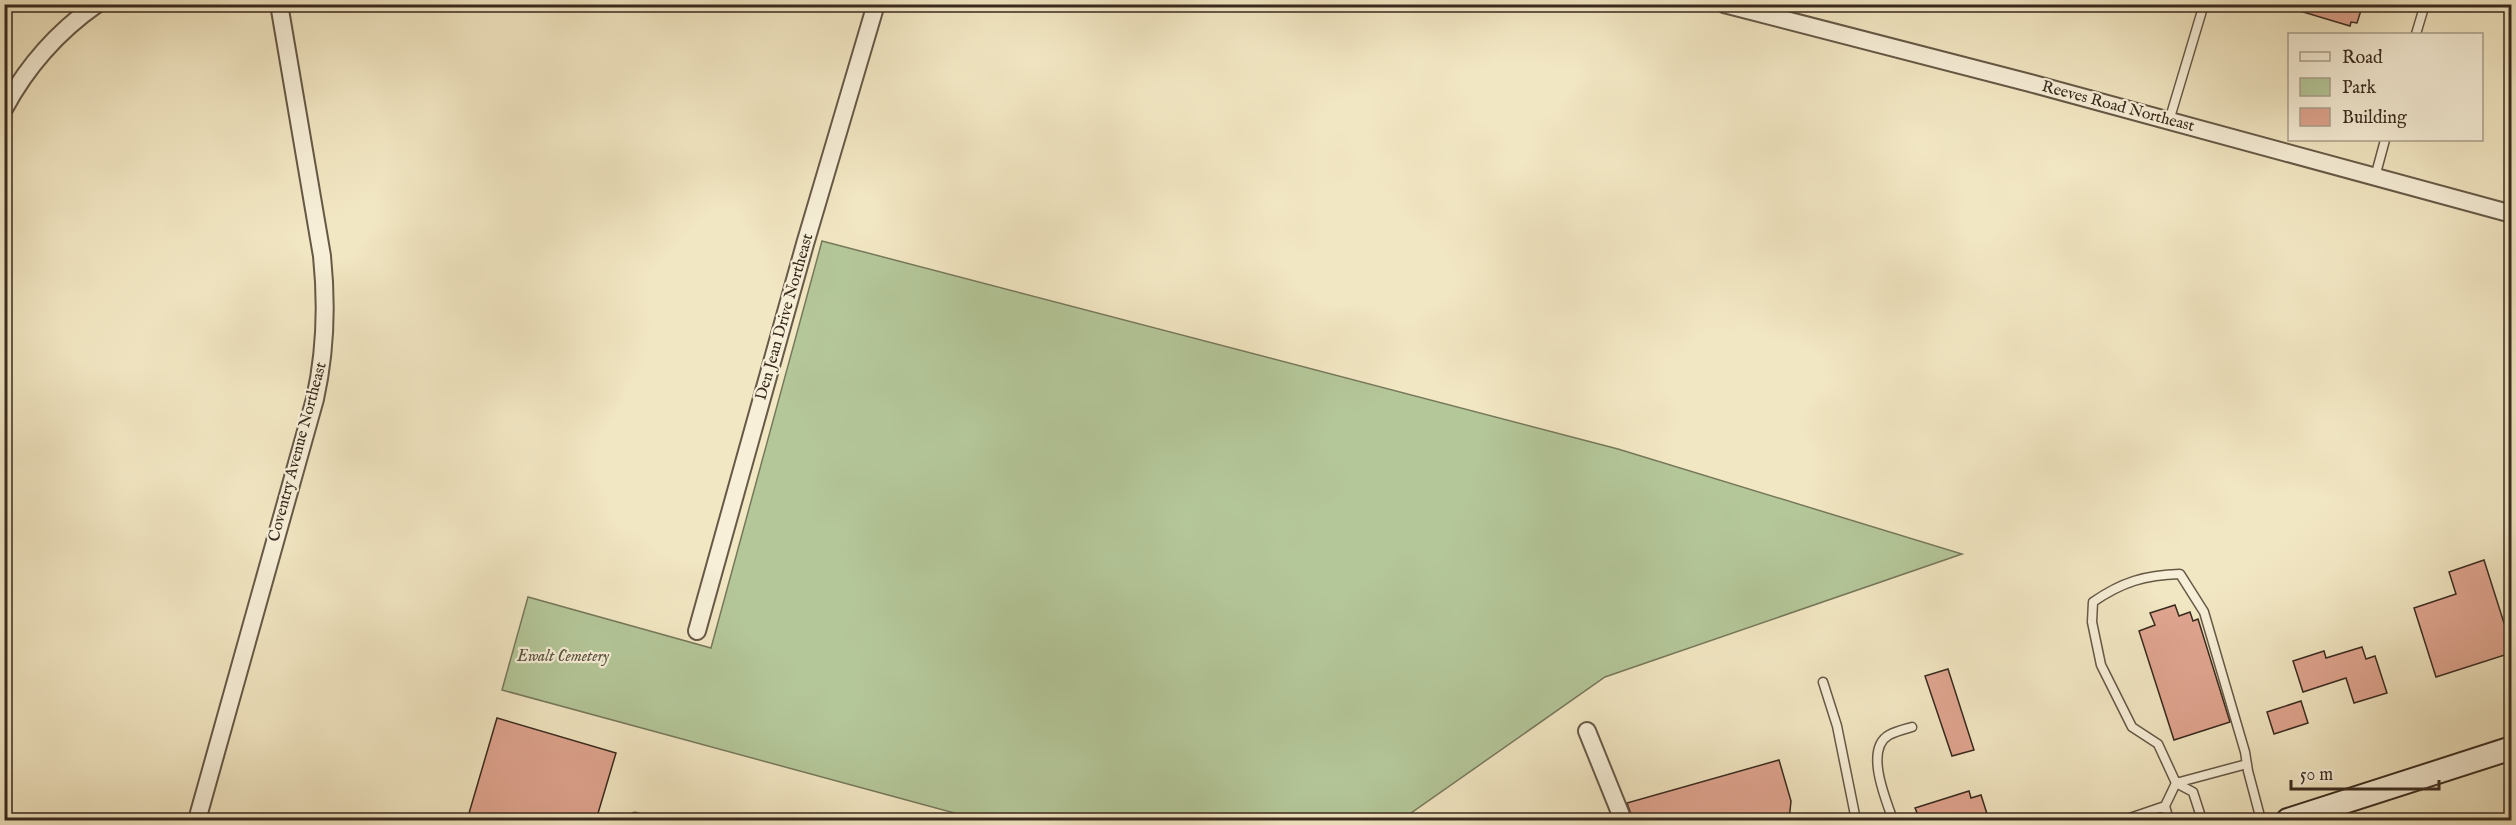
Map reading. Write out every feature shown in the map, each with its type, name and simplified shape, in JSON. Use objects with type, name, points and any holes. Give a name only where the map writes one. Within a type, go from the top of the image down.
[{"type":"main road","points":[[2288,820],[2511,748]]},
{"type":"street","points":[[4,109],[35,60],[62,32],[97,4]]},
{"type":"street","name":"Coventry Avenue Northeast","points":[[197,820],[315,399],[325,340],[326,298],[322,256],[279,4]]},
{"type":"street","name":"Den Jean Drive Northeast","points":[[697,631],[805,244],[876,4]]},
{"type":"street","name":"Reeves Road Northeast","points":[[1724,4],[2511,214]]},
{"type":"street","points":[[1587,731],[1623,820]]},
{"type":"lane","points":[[2169,121],[2205,4]]},
{"type":"lane","points":[[2416,33],[2425,4]]},
{"type":"lane","points":[[2375,177],[2385,141]]},
{"type":"lane","points":[[2202,820],[2193,792],[2176,783],[2157,744],[2132,727],[2101,665],[2092,622],[2093,602],[2111,589],[2151,575],[2180,574],[2204,612],[2245,752],[2262,820]]},
{"type":"lane","points":[[1823,682],[1837,726],[1856,820]]},
{"type":"lane","points":[[1893,820],[1879,779],[1879,747],[1888,735],[1912,727]]},
{"type":"lane","points":[[2124,820],[2164,806],[2176,783],[2247,764]]},
{"type":"lane","points":[[2164,806],[2169,820]]},
{"type":"lane","points":[[635,818],[647,820]]},
{"type":"green space","name":"Ewalt Cemetery","points":[[822,241],[1618,449],[1962,554],[1605,677],[1401,820],[980,820],[502,690],[528,597],[711,648]]},
{"type":"building","points":[[2293,4],[2363,4],[2357,23],[2351,22],[2350,26],[2293,9]]},
{"type":"building","points":[[2484,560],[2511,645],[2511,653],[2436,677],[2414,608],[2456,594],[2449,572]]},
{"type":"building","points":[[2175,605],[2179,616],[2190,612],[2193,621],[2198,619],[2230,722],[2174,740],[2139,631],[2155,625],[2150,613]]},
{"type":"building","points":[[2362,647],[2366,659],[2375,656],[2387,693],[2354,703],[2346,678],[2303,692],[2293,661],[2324,651],[2326,658]]},
{"type":"building","points":[[1948,669],[1974,750],[1952,756],[1925,676]]},
{"type":"building","points":[[2301,701],[2308,723],[2274,734],[2267,712]]},
{"type":"building","points":[[497,718],[616,753],[596,820],[467,820]]},
{"type":"building","points":[[1779,760],[1791,801],[1789,820],[1633,820],[1627,803]]},
{"type":"building","points":[[1969,791],[1971,798],[1981,795],[1989,820],[1920,820],[1915,808]]}]
